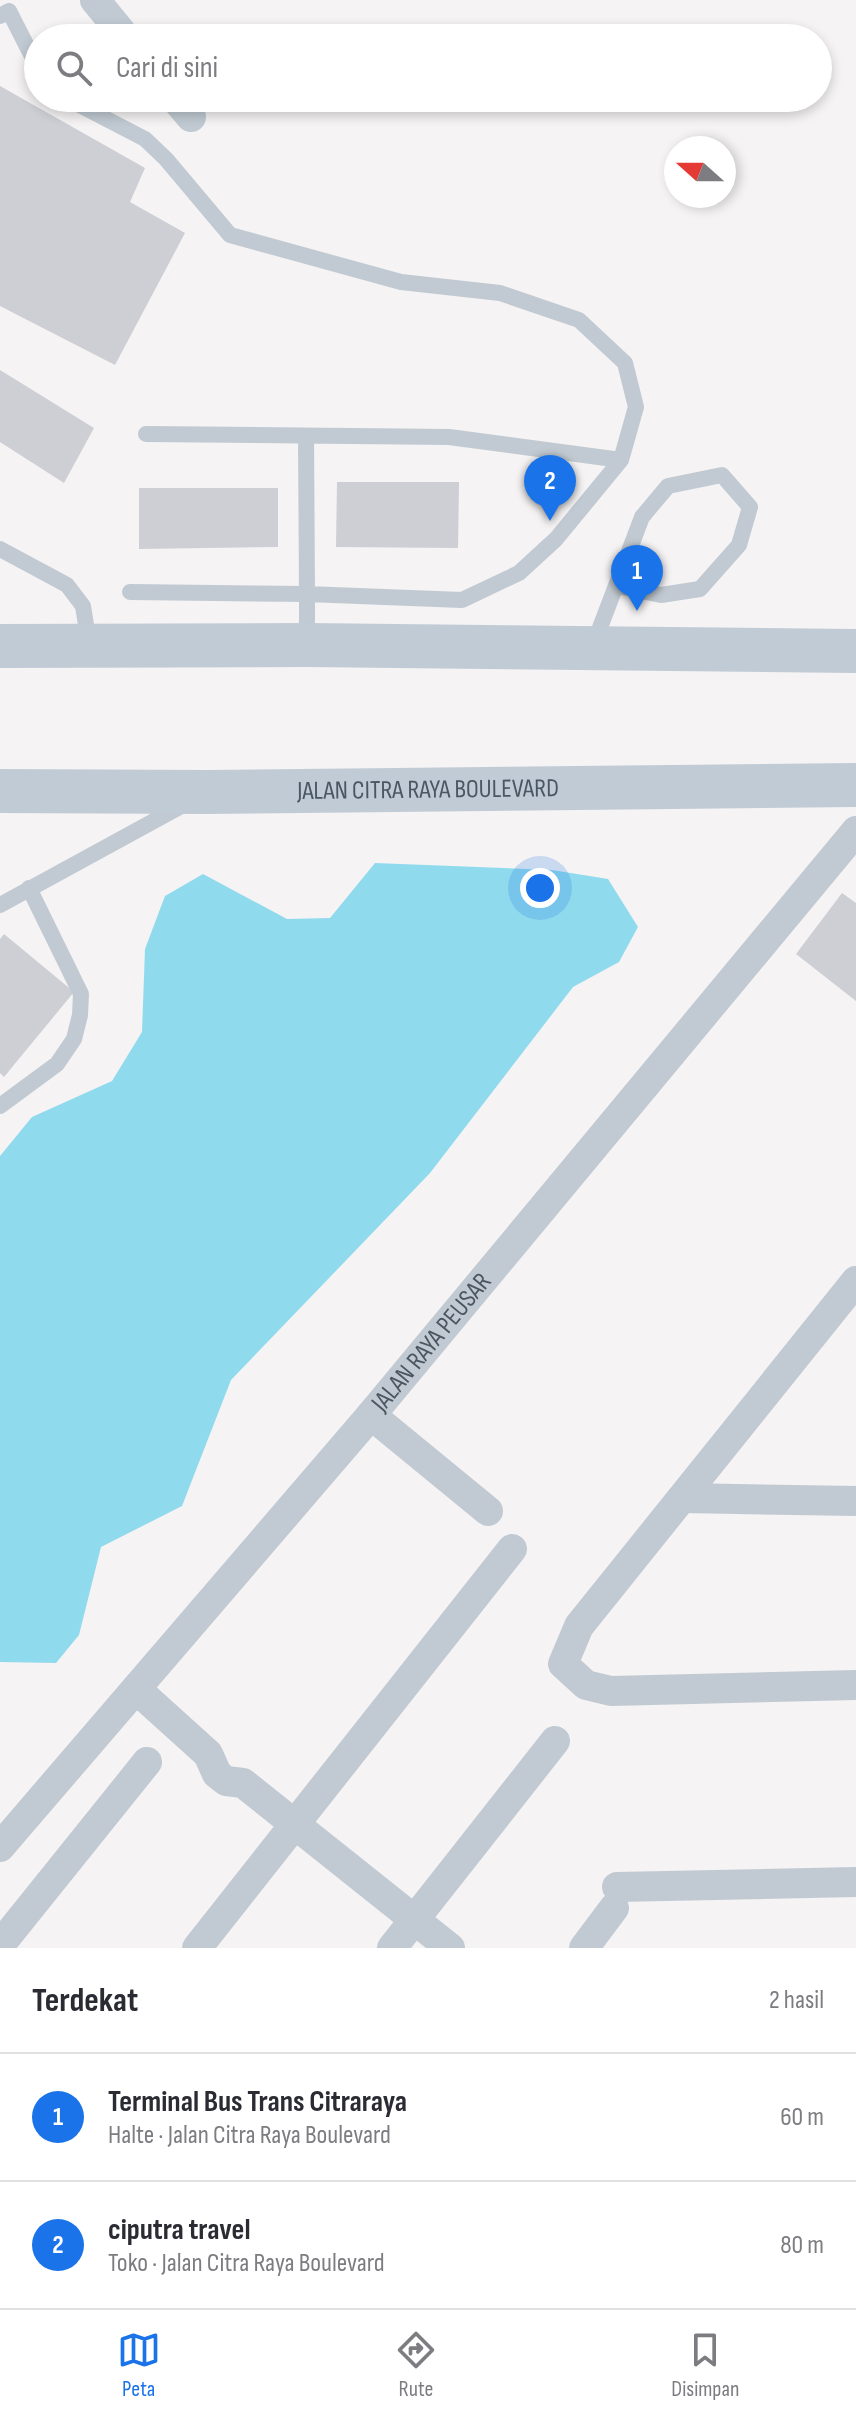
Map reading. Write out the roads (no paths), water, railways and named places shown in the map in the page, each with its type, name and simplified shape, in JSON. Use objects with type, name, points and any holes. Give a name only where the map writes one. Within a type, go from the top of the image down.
[{"type":"main road","points":[[0,646],[307,645],[856,651]]},
{"type":"main road","name":"JALAN CITRA RAYA BOULEVARD","points":[[0,791],[207,792],[856,785]]},
{"type":"street","points":[[95,0],[115,24]]},
{"type":"street","name":"JALAN RAYA PEUSAR","points":[[0,1847],[371,1415],[856,831]]},
{"type":"street","points":[[856,1281],[579,1626],[563,1664],[586,1685],[611,1691],[856,1685]]},
{"type":"street","points":[[824,1320],[856,1322]]},
{"type":"street","points":[[371,1415],[488,1511]]},
{"type":"street","points":[[682,1498],[856,1501]]},
{"type":"street","points":[[197,1948],[512,1549]]},
{"type":"street","points":[[136,1689],[208,1754],[229,1759],[236,1765],[243,1783],[450,1948]]},
{"type":"street","points":[[392,1948],[555,1741]]},
{"type":"street","points":[[0,1945],[147,1762]]},
{"type":"street","points":[[584,1948],[616,1898],[856,1882]]},
{"type":"lane","points":[[0,16],[9,11],[24,40]]},
{"type":"lane","points":[[93,112],[145,139],[166,159],[230,235],[401,282],[500,293],[579,320],[625,363],[636,407],[621,460],[556,539],[519,573],[462,600],[130,592]]},
{"type":"lane","points":[[146,434],[449,437],[621,460]]},
{"type":"lane","points":[[306,436],[307,645]]},
{"type":"lane","points":[[592,649],[642,517],[668,486],[722,475],[750,507],[739,545],[700,589],[661,595],[617,586]]},
{"type":"lane","points":[[0,549],[67,585],[83,606],[90,646]]},
{"type":"lane","points":[[0,905],[207,792]]},
{"type":"lane","points":[[0,1106],[57,1064],[74,1039],[80,1015],[81,994],[29,888]]},
{"type":"water","points":[[375,863],[552,870],[608,879],[638,927],[619,962],[573,987],[430,1173],[231,1380],[182,1506],[101,1547],[79,1635],[56,1663],[0,1662],[0,1156],[32,1117],[112,1081],[142,1032],[145,949],[165,896],[203,874],[287,919],[330,918]]},
{"type":"place","name":"ciputra travel","points":[[550,521]]},
{"type":"place","name":"Terminal Bus Trans Citraraya","points":[[637,611]]}]
